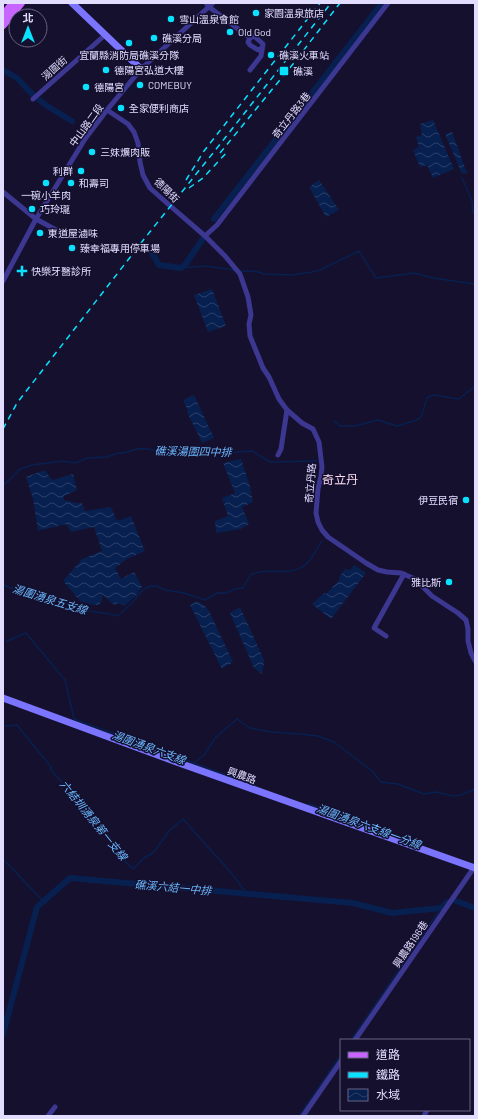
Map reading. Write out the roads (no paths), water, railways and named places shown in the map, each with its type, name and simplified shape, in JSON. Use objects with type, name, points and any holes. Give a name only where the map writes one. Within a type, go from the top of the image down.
[{"type":"main road","points":[[3,16],[13,3]]},
{"type":"main road","points":[[3,25],[21,3]]},
{"type":"street","points":[[72,3],[141,69]]},
{"type":"street","name":"奇立丹路3巷","points":[[205,236],[217,225],[388,3]]},
{"type":"street","points":[[209,4],[250,38],[248,42],[250,45],[258,50],[262,48],[261,56],[250,70]]},
{"type":"street","name":"中山路二段","points":[[3,281],[36,219],[85,139],[141,69],[209,4]]},
{"type":"street","name":"湯圍街","points":[[33,99],[105,35]]},
{"type":"street","name":"德陽街","points":[[107,110],[128,124],[134,132],[138,143],[143,175],[150,188],[205,236]]},
{"type":"street","points":[[3,192],[36,219],[58,231]]},
{"type":"street","name":"奇立丹路","points":[[205,236],[240,274],[248,297],[251,315],[249,324],[250,336],[263,368],[269,377],[279,399],[287,410],[302,423],[313,429],[319,442],[322,466],[316,514],[322,530],[328,537],[378,570],[404,574],[414,579],[432,596],[458,613],[466,620],[468,641],[475,661]]},
{"type":"street","points":[[278,455],[281,449],[287,410]]},
{"type":"street","points":[[386,636],[374,628],[404,574]]},
{"type":"street","name":"興農路","points":[[3,698],[182,764],[475,867]]},
{"type":"street","name":"興農路196巷","points":[[356,1039],[475,867]]},
{"type":"street","points":[[303,1116],[340,1062]]},
{"type":"street","points":[[48,1116],[55,1108]]},
{"type":"water","points":[[433,120],[454,169],[433,178],[427,165],[420,167],[413,150],[419,147],[416,137],[422,135],[420,124]]},
{"type":"water","points":[[452,132],[467,173],[462,174],[445,134]]},
{"type":"water","points":[[319,180],[339,210],[326,217],[309,187]]},
{"type":"water","points":[[212,289],[226,326],[208,332],[194,295]]},
{"type":"water","points":[[194,395],[214,438],[202,443],[183,400]]},
{"type":"water","points":[[241,459],[250,486],[253,502],[242,507],[249,524],[241,529],[216,533],[215,521],[228,516],[222,498],[235,493],[223,463]]},
{"type":"water","points":[[45,470],[52,480],[73,474],[77,490],[64,496],[64,500],[82,503],[85,511],[111,507],[117,521],[131,516],[145,551],[127,559],[115,568],[121,579],[134,572],[142,587],[136,596],[124,606],[118,603],[114,605],[103,595],[99,605],[93,605],[80,601],[63,581],[82,559],[102,551],[94,527],[71,532],[66,524],[38,531],[33,499],[26,477]]},
{"type":"water","points":[[354,565],[366,573],[331,619],[312,604],[324,593],[326,594],[340,579],[339,577],[345,569],[350,570]]},
{"type":"water","points":[[197,601],[204,605],[209,611],[233,662],[222,669],[190,605]]},
{"type":"water","points":[[240,607],[264,660],[262,674],[254,668],[230,613]]},
{"type":"waterway","points":[[214,219],[382,3]]},
{"type":"waterway","points":[[3,70],[17,78],[32,94],[47,106],[72,121]]},
{"type":"waterway","points":[[462,178],[472,201],[473,212],[475,215]]},
{"type":"waterway","points":[[150,249],[159,265],[181,268],[185,265],[202,240]]},
{"type":"waterway","points":[[240,271],[292,275],[312,272],[320,270],[359,251],[376,278],[414,273],[433,278],[475,284]]},
{"type":"waterway","points":[[181,268],[205,266],[235,270]]},
{"type":"waterway","points":[[334,421],[340,426],[355,426],[378,420],[397,426],[417,420],[421,417],[427,398],[433,395],[459,399],[475,386]]},
{"type":"waterway","name":"礁溪湯圍四中排","points":[[3,486],[20,469],[32,465],[63,461],[75,463],[88,458],[106,457],[137,449],[174,453],[195,451],[225,453],[252,451],[270,462],[316,461]]},
{"type":"waterway","name":"湯圍湧泉五支線","points":[[3,584],[8,587],[46,597],[82,610],[118,616],[144,589],[151,586],[157,586],[165,590],[184,593],[205,600],[217,593],[226,593],[235,589],[243,588],[251,574],[266,571],[285,572],[303,567],[314,555],[322,541]]},
{"type":"waterway","name":"湯圍湧泉六支線","points":[[7,641],[26,633],[65,680],[74,719],[194,763],[204,755],[216,737],[237,719],[250,728],[271,732],[318,736],[334,742],[372,771],[381,782],[398,784],[424,794],[436,792],[453,796],[461,795],[475,789]]},
{"type":"waterway","name":"六結圳湧泉第一支線","points":[[3,725],[17,725],[51,767],[51,770],[94,818],[123,854],[126,862],[133,869],[144,858],[153,853],[170,830],[183,819],[233,875],[247,894]]},
{"type":"waterway","name":"湯圍湧泉六支線一分線","points":[[194,763],[256,786]]},
{"type":"waterway","name":"湯圍湧泉六支線一分線","points":[[309,804],[407,840]]},
{"type":"waterway","points":[[3,859],[45,903]]},
{"type":"waterway","name":"礁溪六結一中排","points":[[3,1034],[37,907],[70,878],[353,903],[392,913],[441,908],[447,902]]},
{"type":"waterway","points":[[456,901],[475,908]]},
{"type":"waterway","points":[[352,1039],[441,908]]},
{"type":"waterway","points":[[299,1116],[340,1056]]},
{"type":"railway","points":[[186,180],[204,151],[320,3]]},
{"type":"railway","points":[[3,429],[17,403],[331,3]]},
{"type":"railway","points":[[220,153],[293,64],[340,3]]},
{"type":"railway","points":[[189,188],[203,178],[228,151]]},
{"type":"place","name":"家園溫泉旅店","points":[[256,13]]},
{"type":"place","name":"雪山溫泉會館","points":[[171,19]]},
{"type":"place","name":"Old God","points":[[230,32]]},
{"type":"place","name":"礁溪分局","points":[[154,38]]},
{"type":"place","name":"宜蘭縣消防局礁溪分隊","points":[[129,43]]},
{"type":"place","name":"礁溪火車站","points":[[271,55]]},
{"type":"place","name":"德陽宮弘道大樓","points":[[106,70]]},
{"type":"place","name":"礁溪","points":[[284,71]]},
{"type":"place","name":"COMEBUY","points":[[140,85]]},
{"type":"place","name":"德陽宮","points":[[86,87]]},
{"type":"place","name":"全家便利商店","points":[[121,108]]},
{"type":"place","name":"三妹爌肉販","points":[[92,152]]},
{"type":"place","name":"利群","points":[[81,171]]},
{"type":"place","name":"一碗小羊肉","points":[[46,183]]},
{"type":"place","name":"和壽司","points":[[71,183]]},
{"type":"place","name":"巧玲瓏","points":[[32,209]]},
{"type":"place","name":"東道屋滷味","points":[[40,233]]},
{"type":"place","name":"臻幸福專用停車場","points":[[72,248]]},
{"type":"place","name":"快樂牙醫診所","points":[[22,271]]},
{"type":"place","name":"伊豆民宿","points":[[466,500]]},
{"type":"place","name":"雅比斯","points":[[449,582]]},
{"type":"district","name":"奇立丹","points":[[340,479]]}]
